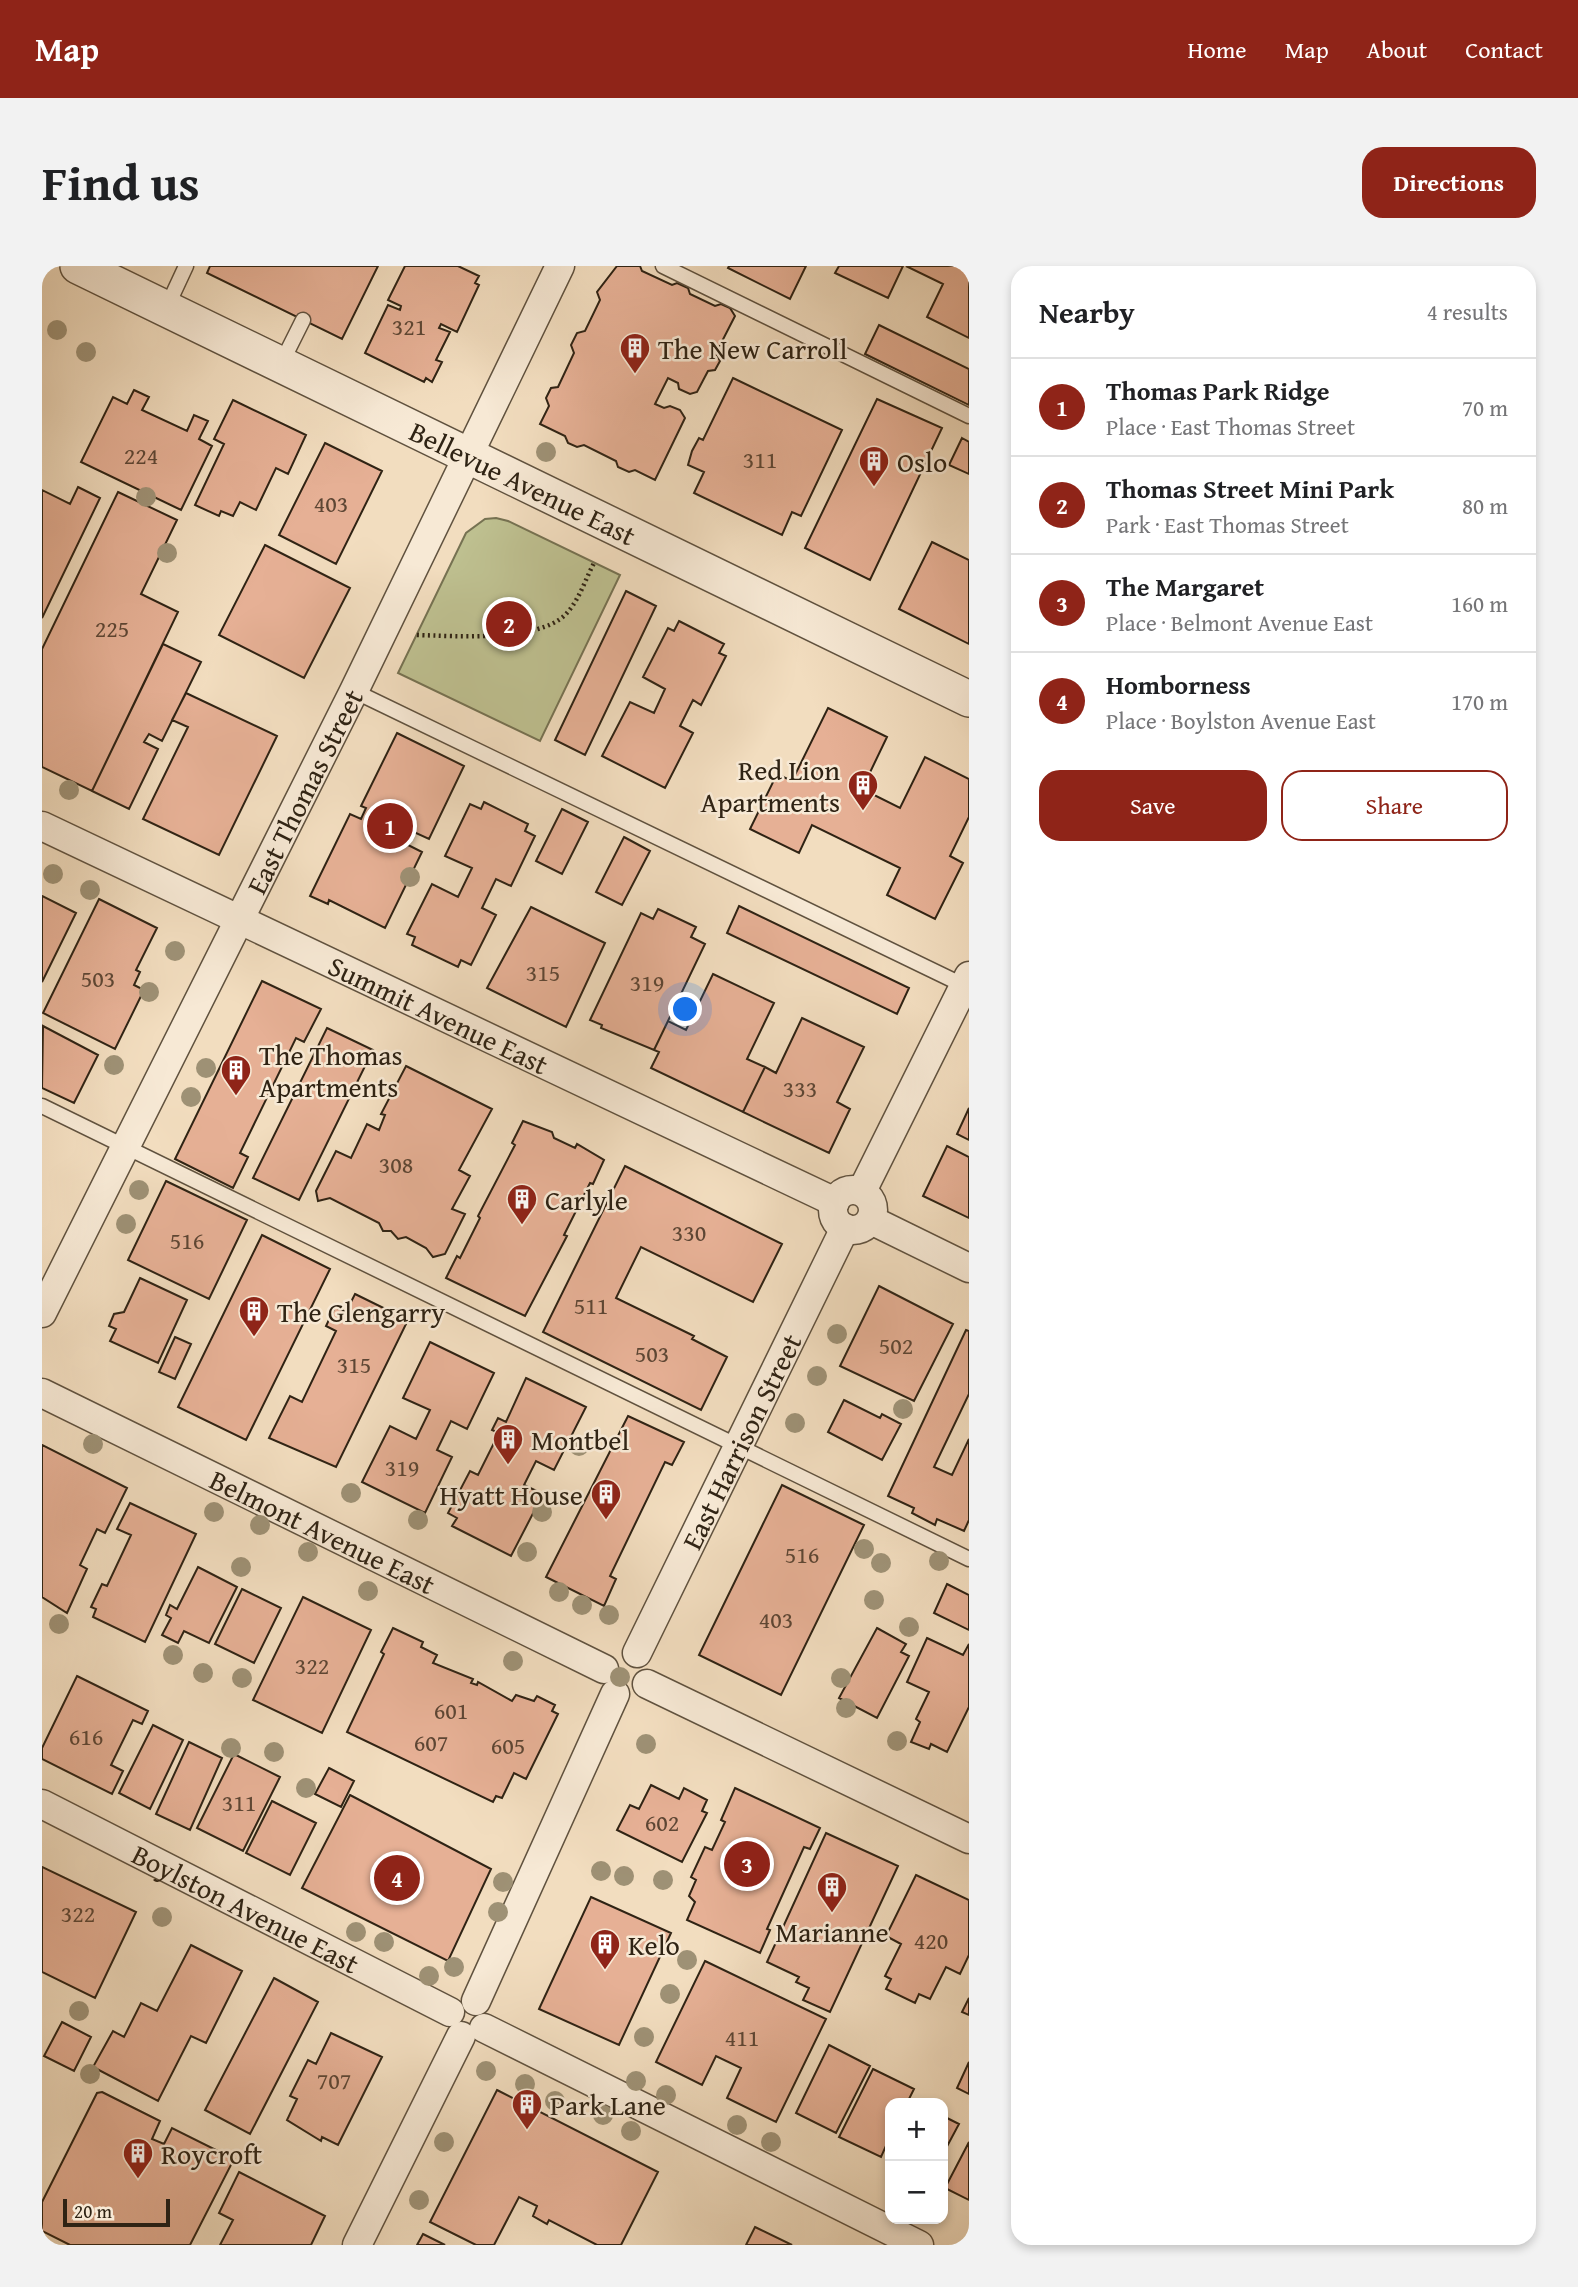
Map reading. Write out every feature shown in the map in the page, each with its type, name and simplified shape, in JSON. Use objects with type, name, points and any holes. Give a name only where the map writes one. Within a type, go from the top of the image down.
[{"type":"street","name":"Bellevue Avenue East","points":[[78,266],[969,699]]},
{"type":"street","name":"East Thomas Street","points":[[42,1313],[354,691],[560,266]]},
{"type":"street","name":"Summit Avenue East","points":[[42,826],[850,1217],[969,1268]]},
{"type":"street","points":[[850,1217],[848,1190],[862,1191],[967,983]]},
{"type":"street","name":"East Harrison Street","points":[[637,1653],[850,1217]]},
{"type":"street","name":"Belmont Avenue East","points":[[42,1393],[609,1682]]},
{"type":"street","points":[[357,2245],[465,2026],[487,2013],[477,2001],[609,1682],[608,1661],[618,1652],[637,1653],[649,1666],[647,1684],[630,1696],[609,1682]]},
{"type":"street","points":[[647,1684],[969,1839]]},
{"type":"street","name":"Boylston Avenue East","points":[[42,1804],[465,2026],[919,2245]]},
{"type":"lane","points":[[166,309],[186,266]]},
{"type":"lane","points":[[663,266],[969,416]]},
{"type":"lane","points":[[281,364],[303,320]]},
{"type":"lane","points":[[354,691],[967,983]]},
{"type":"lane","points":[[42,1106],[969,1559]]},
{"type":"path","points":[[411,635],[456,636],[539,630],[565,615],[575,603],[594,563]]},
{"type":"green space","points":[[485,519],[508,521],[620,575],[540,741],[398,673],[466,533]]},
{"type":"building","points":[[210,266],[378,266],[342,339],[207,273]]},
{"type":"building","points":[[405,266],[458,266],[479,276],[475,283],[479,285],[457,332],[441,324],[439,328],[450,332],[436,360],[442,362],[432,382],[426,378],[424,382],[365,353],[388,305],[400,310],[401,306],[388,300]]},
{"type":"building","name":"The New Carroll","points":[[617,266],[640,266],[642,271],[672,285],[677,283],[688,288],[690,294],[715,306],[721,304],[730,308],[735,316],[716,353],[720,361],[715,370],[708,371],[697,392],[690,394],[679,389],[678,383],[668,378],[655,404],[680,410],[685,418],[655,480],[635,470],[629,472],[618,467],[616,461],[584,445],[577,447],[568,443],[565,436],[540,424],[549,406],[546,398],[551,388],[558,387],[574,353],[571,345],[577,333],[585,331],[600,300],[597,292]]},
{"type":"building","points":[[806,266],[790,299],[728,268]]},
{"type":"building","points":[[839,266],[903,266],[888,298],[835,273]]},
{"type":"building","points":[[906,266],[969,266],[969,338],[927,317],[943,284]]},
{"type":"building","points":[[879,325],[969,369],[969,405],[865,354]]},
{"type":"building","points":[[733,378],[842,430],[801,516],[792,512],[782,535],[694,493],[704,472],[688,465],[692,451],[699,438],[703,440]]},
{"type":"building","points":[[134,390],[149,397],[142,410],[187,431],[194,415],[208,421],[199,439],[212,446],[181,510],[81,462],[113,397],[127,404]]},
{"type":"building","name":"Oslo","points":[[877,399],[942,428],[870,580],[805,548]]},
{"type":"building","points":[[233,400],[306,435],[288,474],[276,468],[256,510],[240,502],[233,516],[221,511],[219,516],[195,505],[224,444],[214,439]]},
{"type":"building","points":[[962,438],[969,442],[969,474],[949,465]]},
{"type":"building","points":[[325,443],[382,471],[336,564],[279,535]]},
{"type":"building","points":[[78,487],[100,498],[42,618],[42,490],[70,504]]},
{"type":"building","points":[[118,492],[177,520],[141,594],[178,612],[92,791],[42,767],[42,649]]},
{"type":"building","points":[[932,542],[969,560],[969,644],[899,609]]},
{"type":"building","points":[[265,545],[350,588],[304,678],[219,635]]},
{"type":"building","points":[[626,591],[656,606],[585,755],[555,740]]},
{"type":"building","points":[[679,621],[724,644],[719,653],[726,656],[701,705],[693,700],[680,726],[693,733],[665,788],[602,756],[630,702],[654,713],[665,689],[643,677],[668,628],[674,631]]},
{"type":"building","points":[[163,644],[201,662],[162,741],[149,734],[144,742],[158,749],[129,809],[92,791]]},
{"type":"building","points":[[186,693],[277,736],[219,855],[143,819],[188,727],[172,720]]},
{"type":"building","name":"Red Lion Apartments","points":[[828,708],[887,737],[862,789],[900,808],[925,757],[969,779],[969,817],[950,856],[963,863],[935,919],[887,895],[900,868],[812,825],[799,853],[750,829],[777,774],[792,781]]},
{"type":"building","points":[[397,733],[464,766],[429,839],[414,832],[408,845],[422,852],[385,928],[329,900],[328,904],[310,896],[350,814],[361,819],[366,808],[361,806]]},
{"type":"building","points":[[484,802],[528,824],[525,831],[535,836],[511,886],[496,879],[482,908],[496,915],[471,965],[461,960],[458,967],[412,945],[415,937],[407,934],[432,884],[458,897],[472,868],[445,856],[470,804],[481,809]]},
{"type":"building","points":[[562,809],[588,822],[562,874],[536,861]]},
{"type":"building","points":[[624,837],[650,851],[622,905],[596,892]]},
{"type":"building","points":[[42,896],[76,913],[42,982]]},
{"type":"building","points":[[99,899],[157,928],[136,970],[140,972],[134,985],[144,990],[115,1049],[43,1013]]},
{"type":"building","points":[[739,906],[909,988],[897,1014],[727,933]]},
{"type":"building","points":[[531,907],[605,943],[566,1027],[487,988]]},
{"type":"building","points":[[658,909],[696,927],[691,937],[705,944],[654,1050],[601,1028],[602,1025],[590,1020],[641,913],[653,919]]},
{"type":"building","points":[[713,974],[774,1003],[747,1059],[765,1067],[743,1112],[651,1068],[659,1052],[654,1050],[668,1021],[686,1030]]},
{"type":"building","name":"The Thomas Apartments","points":[[262,981],[321,1009],[304,1042],[296,1038],[240,1153],[248,1157],[233,1188],[175,1159]]},
{"type":"building","points":[[802,1018],[864,1047],[837,1102],[850,1109],[829,1153],[743,1112],[765,1067],[776,1073]]},
{"type":"building","points":[[43,1026],[98,1055],[74,1103],[42,1088]]},
{"type":"building","points":[[327,1028],[373,1050],[299,1200],[253,1178]]},
{"type":"building","points":[[406,1066],[492,1109],[459,1170],[470,1176],[452,1209],[465,1214],[445,1254],[433,1257],[426,1248],[406,1237],[398,1239],[391,1231],[383,1231],[379,1223],[330,1198],[318,1201],[316,1191],[336,1151],[351,1158],[367,1124],[379,1130],[385,1115],[381,1114]]},
{"type":"building","points":[[969,1108],[969,1140],[957,1134]]},
{"type":"building","name":"Carlyle","points":[[523,1121],[552,1132],[554,1138],[575,1148],[577,1144],[604,1160],[525,1316],[446,1278],[457,1256],[460,1258],[480,1218],[478,1216],[515,1145],[512,1143]]},
{"type":"building","points":[[947,1146],[969,1157],[969,1218],[923,1196]]},
{"type":"building","points":[[625,1166],[782,1244],[753,1302],[641,1247],[616,1298],[694,1336],[692,1339],[727,1357],[701,1410],[543,1332]]},
{"type":"building","points":[[166,1181],[247,1220],[209,1299],[128,1260]]},
{"type":"building","name":"The Glengarry","points":[[262,1235],[330,1269],[246,1440],[178,1407]]},
{"type":"building","points":[[140,1278],[187,1300],[158,1363],[110,1341],[116,1329],[109,1326],[114,1314],[124,1312]]},
{"type":"building","points":[[879,1286],[953,1324],[914,1401],[840,1366]]},
{"type":"building","points":[[355,1294],[408,1320],[336,1467],[269,1438],[290,1396],[302,1402],[336,1331],[326,1326],[335,1307],[346,1312]]},
{"type":"building","points":[[966,1330],[969,1331],[969,1394],[934,1467],[952,1475],[969,1439],[969,1520],[964,1531],[937,1519],[935,1525],[912,1513],[914,1508],[888,1496]]},
{"type":"building","points":[[175,1337],[191,1344],[175,1379],[159,1372]]},
{"type":"building","points":[[430,1342],[494,1373],[467,1429],[451,1421],[437,1450],[452,1457],[425,1513],[362,1482],[390,1426],[416,1439],[430,1410],[403,1398]]},
{"type":"building","name":"Montbel","points":[[526,1378],[586,1407],[554,1470],[536,1461],[524,1485],[543,1494],[511,1556],[452,1526],[457,1518],[448,1513],[470,1471],[478,1475],[499,1433],[492,1430],[498,1418],[506,1422]]},
{"type":"building","points":[[844,1400],[880,1418],[882,1414],[901,1424],[882,1460],[828,1432]]},
{"type":"building","name":"Hyatt House","points":[[628,1416],[684,1442],[672,1465],[665,1462],[610,1576],[616,1579],[604,1606],[546,1577]]},
{"type":"building","points":[[42,1445],[127,1488],[105,1533],[97,1529],[80,1565],[87,1569],[67,1613],[42,1597]]},
{"type":"building","points":[[782,1485],[864,1525],[781,1695],[699,1655]]},
{"type":"building","points":[[130,1503],[196,1534],[145,1642],[93,1617],[96,1609],[91,1607],[102,1584],[107,1586],[131,1535],[117,1529]]},
{"type":"building","points":[[198,1567],[237,1587],[209,1643],[184,1631],[178,1643],[162,1635],[171,1618],[166,1615],[170,1605],[177,1609]]},
{"type":"building","points":[[947,1584],[969,1595],[969,1630],[934,1613]]},
{"type":"building","points":[[242,1589],[281,1608],[254,1663],[215,1644]]},
{"type":"building","points":[[303,1597],[371,1630],[322,1733],[253,1700]]},
{"type":"building","points":[[393,1628],[423,1642],[421,1647],[437,1655],[433,1663],[473,1679],[471,1683],[477,1685],[478,1682],[512,1701],[516,1695],[534,1701],[537,1696],[555,1705],[552,1711],[558,1714],[526,1779],[514,1773],[502,1798],[496,1796],[493,1802],[347,1732],[384,1654],[381,1652]]},
{"type":"building","points":[[877,1628],[906,1644],[901,1652],[909,1656],[877,1718],[839,1698]]},
{"type":"building","points":[[927,1638],[963,1655],[969,1644],[969,1707],[947,1752],[931,1744],[929,1749],[911,1742],[920,1722],[916,1719],[929,1692],[907,1682]]},
{"type":"building","points":[[77,1676],[148,1711],[142,1724],[133,1720],[111,1765],[123,1771],[112,1794],[42,1759],[42,1748]]},
{"type":"building","points":[[153,1725],[183,1740],[150,1809],[119,1793]]},
{"type":"building","points":[[189,1742],[222,1758],[190,1830],[156,1814]]},
{"type":"building","points":[[234,1754],[280,1777],[243,1851],[197,1828]]},
{"type":"building","points":[[329,1768],[354,1781],[341,1807],[315,1794]]},
{"type":"building","points":[[651,1785],[679,1799],[684,1788],[707,1800],[702,1811],[707,1813],[682,1862],[617,1830],[630,1805],[639,1809]]},
{"type":"building","points":[[735,1788],[820,1828],[810,1849],[804,1847],[767,1929],[770,1930],[760,1953],[687,1920],[695,1902],[689,1896],[696,1880],[691,1877],[705,1847],[712,1850],[725,1822],[721,1820]]},
{"type":"building","points":[[350,1795],[491,1869],[448,1961],[302,1888]]},
{"type":"building","points":[[272,1801],[316,1823],[290,1875],[246,1853]]},
{"type":"building","name":"Marianne","points":[[826,1833],[898,1866],[830,2012],[803,2000],[809,1988],[796,1982],[799,1977],[767,1962]]},
{"type":"building","points":[[42,1867],[136,1912],[95,1998],[42,1972]]},
{"type":"building","points":[[916,1875],[969,1900],[969,1955],[960,1974],[946,1967],[930,1999],[919,1994],[915,2003],[886,1989],[891,1979],[885,1976],[901,1944],[886,1936]]},
{"type":"building","name":"Kelo","points":[[591,1897],[671,1933],[619,2045],[539,2009]]},
{"type":"building","points":[[191,1945],[242,1971],[206,2043],[191,2036],[158,2101],[93,2067],[113,2031],[124,2037],[141,2003],[157,2011]]},
{"type":"building","points":[[705,1961],[826,2019],[776,2122],[727,2098],[741,2068],[716,2056],[702,2085],[656,2062]]},
{"type":"building","points":[[274,1978],[318,2002],[250,2134],[205,2110]]},
{"type":"building","points":[[969,1998],[969,2015],[962,2012]]},
{"type":"building","points":[[62,2022],[91,2037],[74,2071],[44,2056]]},
{"type":"building","points":[[331,2033],[382,2057],[338,2145],[322,2137],[321,2141],[287,2120],[297,2099],[290,2096],[308,2060],[316,2064]]},
{"type":"building","points":[[829,2045],[870,2066],[836,2133],[796,2113]]},
{"type":"building","points":[[969,2062],[969,2094],[957,2088]]},
{"type":"building","points":[[873,2069],[914,2089],[910,2098],[885,2098],[885,2148],[881,2157],[839,2137]]},
{"type":"building","name":"Park Lane","points":[[497,2090],[658,2172],[621,2245],[597,2245],[549,2220],[547,2224],[533,2216],[537,2206],[519,2197],[494,2245],[476,2245],[430,2222]]},
{"type":"building","name":"Roycroft","points":[[102,2092],[160,2121],[152,2139],[164,2144],[172,2128],[234,2159],[190,2245],[70,2245],[42,2231],[42,2202],[97,2093]]},
{"type":"building","points":[[948,2118],[959,2124],[948,2145]]},
{"type":"building","points":[[969,2142],[969,2200],[948,2190],[948,2182]]},
{"type":"building","points":[[239,2172],[325,2216],[311,2245],[220,2245],[233,2220],[219,2213]]},
{"type":"building","points":[[755,2227],[792,2245],[746,2245]]},
{"type":"building","points":[[423,2234],[445,2245],[417,2245]]},
{"type":"place","name":"The New Carroll","points":[[635,375]]},
{"type":"place","name":"Oslo","points":[[874,488]]},
{"type":"place","name":"Thomas Street Mini Park","points":[[509,624]]},
{"type":"place","name":"Red Lion Apartments","points":[[863,812]]},
{"type":"place","name":"Thomas Park Ridge","points":[[390,826]]},
{"type":"place","name":"The Thomas Apartments","points":[[236,1097]]},
{"type":"place","name":"Carlyle","points":[[522,1226]]},
{"type":"place","name":"The Glengarry","points":[[254,1338]]},
{"type":"place","name":"Montbel","points":[[508,1466]]},
{"type":"place","name":"Hyatt House","points":[[606,1521]]},
{"type":"place","name":"The Margaret","points":[[747,1864]]},
{"type":"place","name":"Homborness","points":[[397,1878]]},
{"type":"place","name":"Marianne","points":[[832,1914]]},
{"type":"place","name":"Kelo","points":[[605,1971]]},
{"type":"place","name":"Park Lane","points":[[527,2131]]},
{"type":"place","name":"Roycroft","points":[[138,2180]]}]
